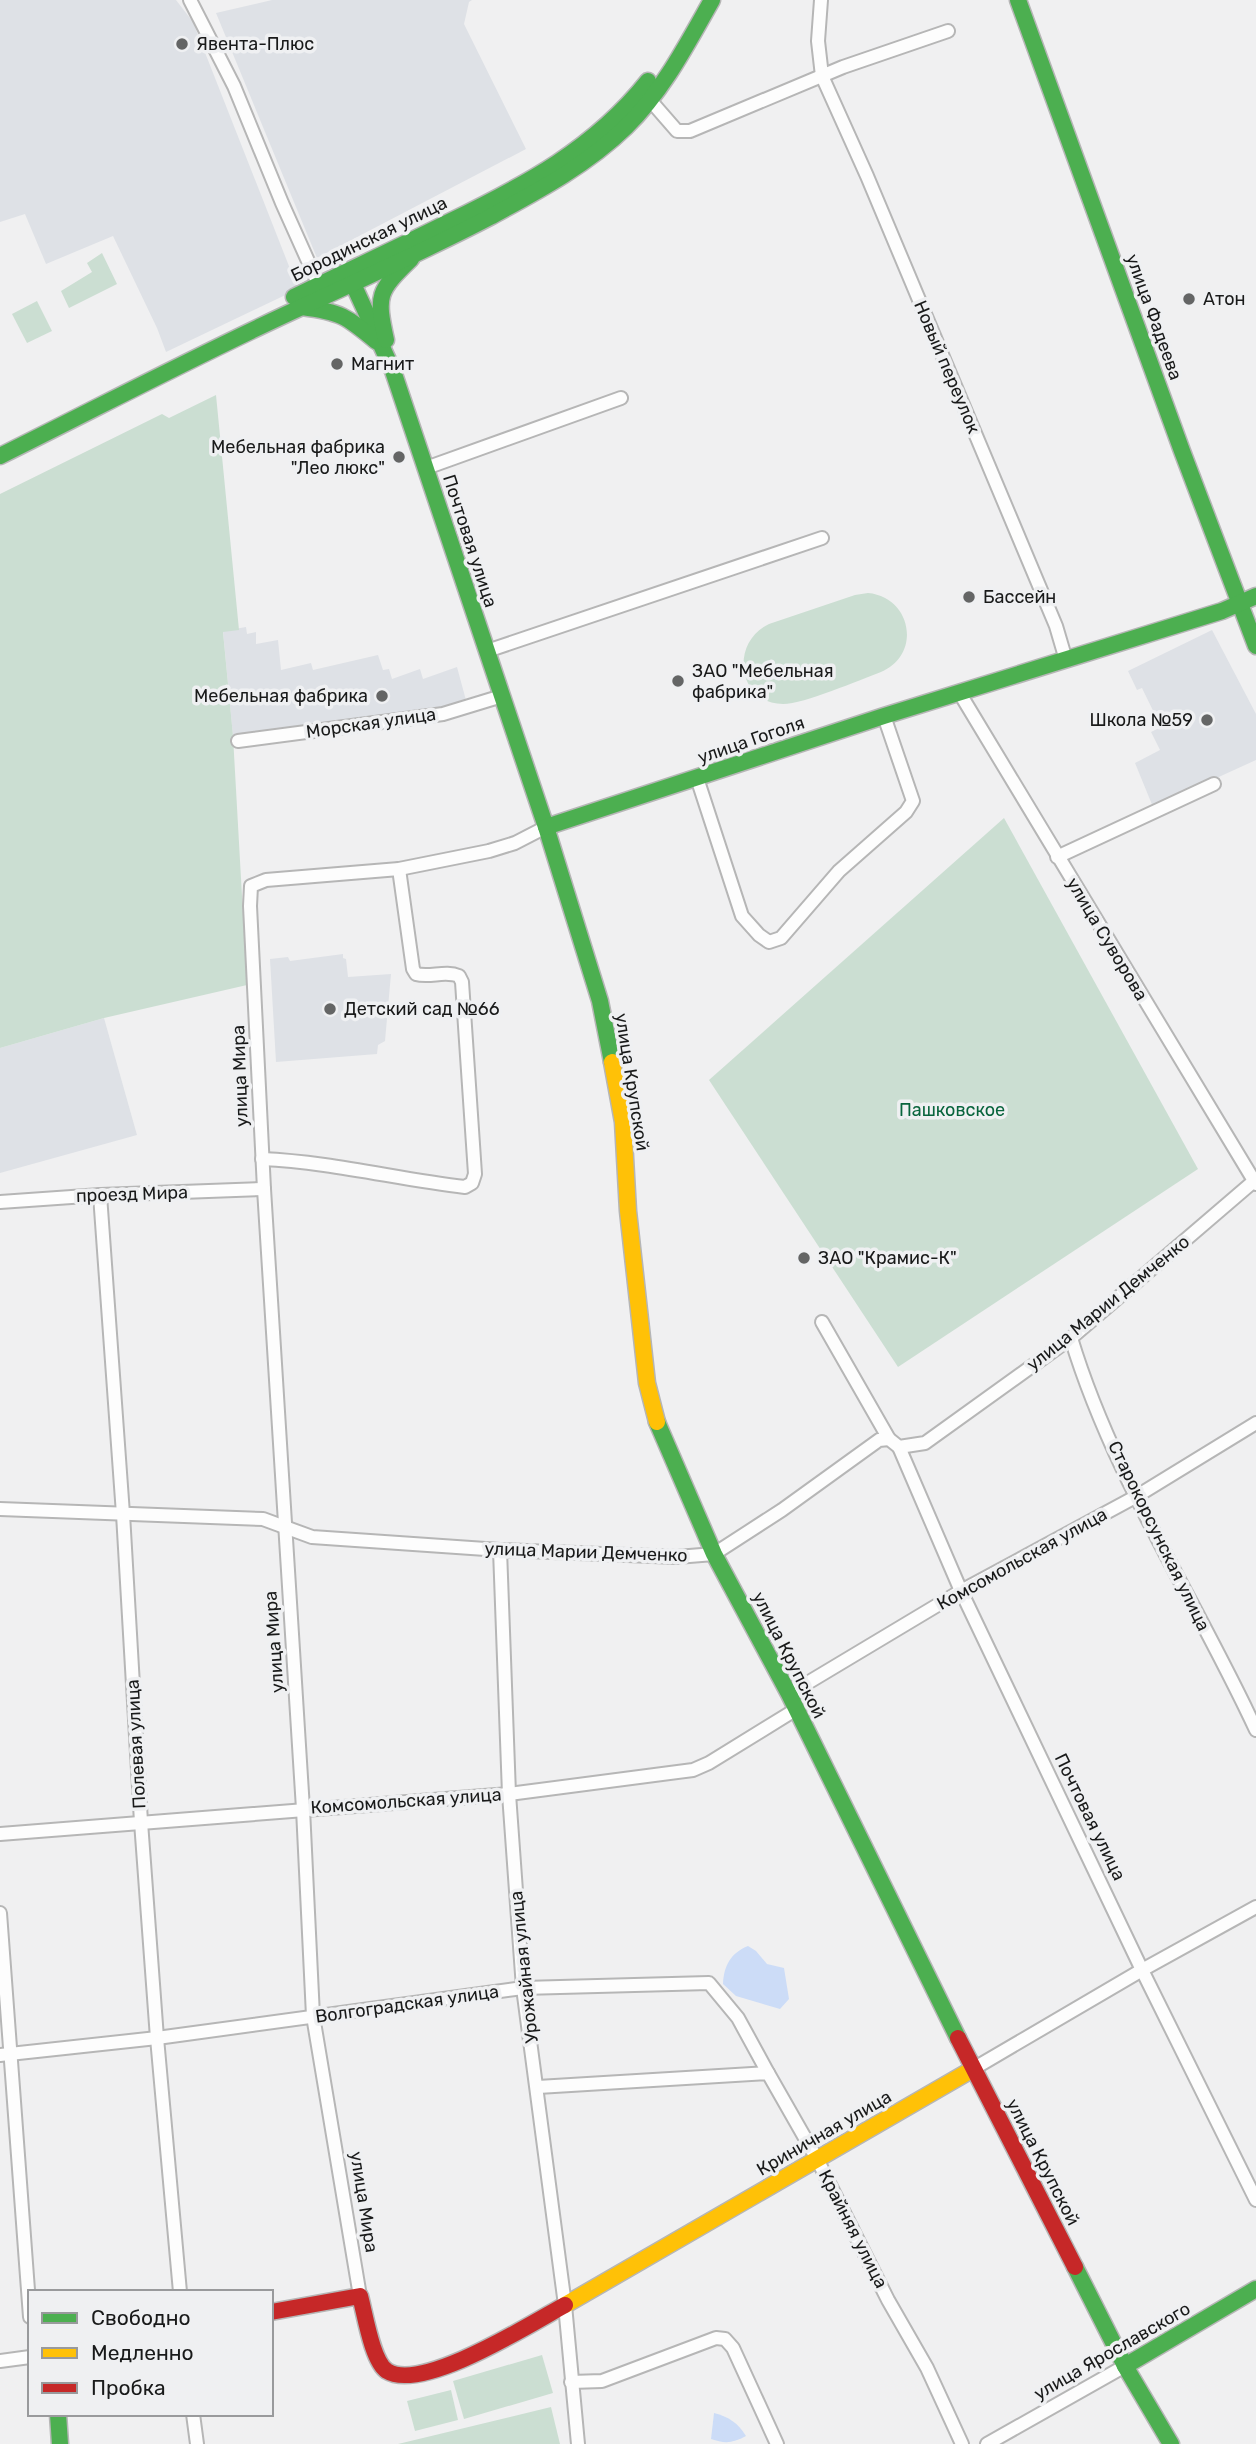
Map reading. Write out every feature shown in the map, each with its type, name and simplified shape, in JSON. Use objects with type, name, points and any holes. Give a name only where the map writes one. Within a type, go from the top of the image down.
[{"type":"street","points":[[190,0],[234,86],[322,291]]},
{"type":"street","name":"Бородинская улица","points":[[0,442],[350,278],[571,155],[640,93],[681,31],[697,0]]},
{"type":"street","name":"Бородинская улица","points":[[350,278],[415,255],[541,190],[611,142],[650,100],[712,0]]},
{"type":"street","name":"Новый переулок","points":[[821,0],[818,41],[822,76],[867,176],[1051,614],[1066,660]]},
{"type":"street","name":"улица Фадеева","points":[[1018,0],[1256,646]]},
{"type":"street","points":[[650,100],[677,131],[690,131],[843,66],[948,31]]},
{"type":"street","points":[[393,371],[378,302],[385,283],[415,255]]},
{"type":"street","name":"Почтовая улица","points":[[350,278],[393,371],[546,827]]},
{"type":"street","name":"Бородинская улица","points":[[0,456],[302,307],[322,291]]},
{"type":"street","points":[[302,307],[332,310],[349,319],[379,344]]},
{"type":"street","points":[[426,468],[621,398]]},
{"type":"street","points":[[486,651],[822,538]]},
{"type":"street","name":"улица Гоголя","points":[[251,886],[267,880],[399,869],[489,851],[515,843],[546,827],[1256,596]]},
{"type":"street","name":"улица Суворова","points":[[959,692],[1057,857],[1251,1163],[1255,1183]]},
{"type":"street","name":"Морская улица","points":[[238,741],[443,713],[502,696]]},
{"type":"street","points":[[697,778],[742,916],[769,942],[781,938],[839,871],[906,812],[913,801],[884,716]]},
{"type":"street","points":[[1057,857],[1214,784]]},
{"type":"street","name":"улица Крупской","points":[[546,827],[607,1031],[623,1122],[628,1211],[647,1382],[660,1433],[714,1554],[789,1694],[973,2069],[1125,2366],[1171,2444]]},
{"type":"street","points":[[262,1159],[304,1161],[410,1181],[465,1187],[472,1182],[475,1174],[462,982],[459,976],[451,973],[421,976],[413,969],[399,869]]},
{"type":"street","name":"улица Мира","points":[[251,886],[262,1159],[303,1809],[313,2016],[360,2296],[376,2356],[387,2371],[403,2375]]},
{"type":"street","name":"улица Марии Демченко","points":[[0,1509],[263,1519],[312,1537],[500,1550],[677,1557],[714,1554],[782,1510],[879,1440],[925,1443],[1071,1338],[1255,1183]]},
{"type":"street","name":"проезд Мира","points":[[0,1202],[264,1189]]},
{"type":"street","name":"Полевая улица","points":[[100,1195],[123,1514],[141,1822],[180,2290]]},
{"type":"street","name":"Почтовая улица","points":[[822,1322],[894,1443],[961,1591],[1142,1970],[1256,2200]]},
{"type":"street","name":"Старокорсунская улица","points":[[1071,1338],[1086,1388],[1185,1594],[1238,1690],[1256,1730]]},
{"type":"street","name":"Комсомольская улица","points":[[789,1694],[961,1591],[1137,1496],[1256,1423]]},
{"type":"street","name":"Урожайная улица","points":[[500,1550],[509,1794],[523,1988],[565,2305],[578,2444]]},
{"type":"street","name":"Комсомольская улица","points":[[0,1834],[509,1794],[701,1767],[796,1710]]},
{"type":"street","name":"Криничная улица","points":[[403,2375],[428,2372],[465,2360],[1256,1907]]},
{"type":"street","points":[[0,1913],[5,2055],[28,2296]]},
{"type":"street","name":"Волгоградская улица","points":[[5,2055],[157,2038],[523,1988],[709,1983],[738,2018],[768,2073]]},
{"type":"street","points":[[538,2087],[768,2073]]},
{"type":"street","name":"Крайняя улица","points":[[768,2073],[817,2159],[888,2300],[928,2368],[962,2444]]},
{"type":"street","name":"улица Ярославского","points":[[987,2444],[1256,2289]]},
{"type":"street","points":[[273,2312],[360,2296]]},
{"type":"street","points":[[571,2382],[602,2381],[716,2338],[725,2339],[733,2348],[777,2444]]},
{"type":"street","points":[[0,2361],[28,2357]]},
{"type":"street","points":[[58,2416],[60,2444]]},
{"type":"street","points":[[193,2416],[197,2444]]},
{"type":"shaded area","points":[[0,0],[176,0],[193,22],[298,289],[166,352],[113,236],[46,264],[25,214],[0,222]]},
{"type":"shaded area","points":[[272,0],[472,0],[469,2],[464,24],[526,149],[317,258],[216,13]]},
{"type":"shaded area","points":[[246,627],[247,634],[256,632],[256,644],[278,640],[281,670],[311,663],[313,670],[378,655],[383,670],[389,669],[392,679],[420,669],[423,679],[457,667],[467,704],[422,713],[233,736],[223,631]]},
{"type":"shaded area","name":"Школа №59","points":[[1212,630],[1256,714],[1256,760],[1153,807],[1135,763],[1160,750],[1151,732],[1161,727],[1142,688],[1137,690],[1128,671]]},
{"type":"shaded area","name":"Детский сад №66","points":[[343,954],[348,977],[391,974],[385,1041],[378,1045],[377,1054],[276,1062],[270,959],[288,957],[290,961]]},
{"type":"shaded area","points":[[104,1018],[137,1135],[0,1173],[0,1048]]},
{"type":"green space","points":[[102,253],[117,284],[69,308],[61,291],[92,272],[87,263]]},
{"type":"green space","points":[[37,301],[52,331],[27,343],[12,314]]},
{"type":"green space","points":[[216,395],[239,630],[223,632],[233,736],[247,985],[104,1018],[0,1048],[0,494],[162,414],[169,418]]},
{"type":"green space","points":[[868,593],[883,597],[902,615],[907,641],[894,664],[846,686],[792,703],[768,701],[756,694],[748,684],[744,658],[756,633],[769,624]]},
{"type":"green space","name":"Пашковское","points":[[1004,818],[1198,1169],[898,1367],[709,1080]]},
{"type":"green space","points":[[542,2355],[553,2393],[464,2419],[453,2381]]},
{"type":"green space","points":[[451,2390],[458,2420],[415,2431],[407,2401]]},
{"type":"green space","points":[[551,2407],[560,2444],[398,2444]]},
{"type":"water","points":[[748,1946],[767,1964],[784,1968],[789,1999],[780,2009],[736,1996],[723,1984],[730,1960]]},
{"type":"water","points":[[714,2413],[733,2421],[746,2436],[729,2442],[711,2439]]},
{"type":"traffic: fast","points":[[0,456],[227,342],[467,229],[561,176],[611,141],[652,98],[712,0]]},
{"type":"traffic: fast","points":[[1018,0],[1256,646]]},
{"type":"traffic: fast","points":[[294,297],[531,179],[605,127],[648,81]]},
{"type":"traffic: fast","points":[[386,340],[381,313],[382,295],[392,279],[411,259]]},
{"type":"traffic: fast","points":[[348,273],[393,371],[546,827],[600,1001],[612,1062]]},
{"type":"traffic: fast","points":[[302,307],[342,316],[376,341]]},
{"type":"traffic: fast","points":[[546,827],[884,716],[1222,611],[1256,596]]},
{"type":"traffic: fast","points":[[657,1422],[714,1554],[789,1694],[958,2038]]},
{"type":"traffic: fast","points":[[1075,2267],[1125,2366],[1171,2444]]},
{"type":"traffic: fast","points":[[1125,2366],[1256,2289]]},
{"type":"traffic: fast","points":[[58,2416],[60,2444]]},
{"type":"traffic: slow","points":[[612,1062],[623,1122],[628,1211],[647,1383],[657,1422]]},
{"type":"traffic: slow","points":[[565,2305],[973,2069]]},
{"type":"traffic: jam","points":[[958,2038],[1075,2267]]},
{"type":"traffic: jam","points":[[273,2312],[360,2296],[377,2358],[387,2371],[403,2375],[450,2365],[503,2340],[565,2305]]},
{"type":"place","name":"Явента-Плюс","points":[[182,44]]},
{"type":"place","name":"Атон","points":[[1189,299]]},
{"type":"place","name":"Магнит","points":[[337,364]]},
{"type":"place","name":"Мебельная фабрика \"Лео люкс\"","points":[[399,457]]},
{"type":"place","name":"Бассейн","points":[[969,597]]},
{"type":"place","name":"ЗАО \"Мебельная фабрика\"","points":[[678,681]]},
{"type":"place","name":"Мебельная фабрика","points":[[382,696]]},
{"type":"place","name":"Школа №59","points":[[1207,720]]},
{"type":"place","name":"Детский сад №66","points":[[330,1009]]},
{"type":"place","name":"ЗАО \"Крамис-К\"","points":[[804,1258]]}]
